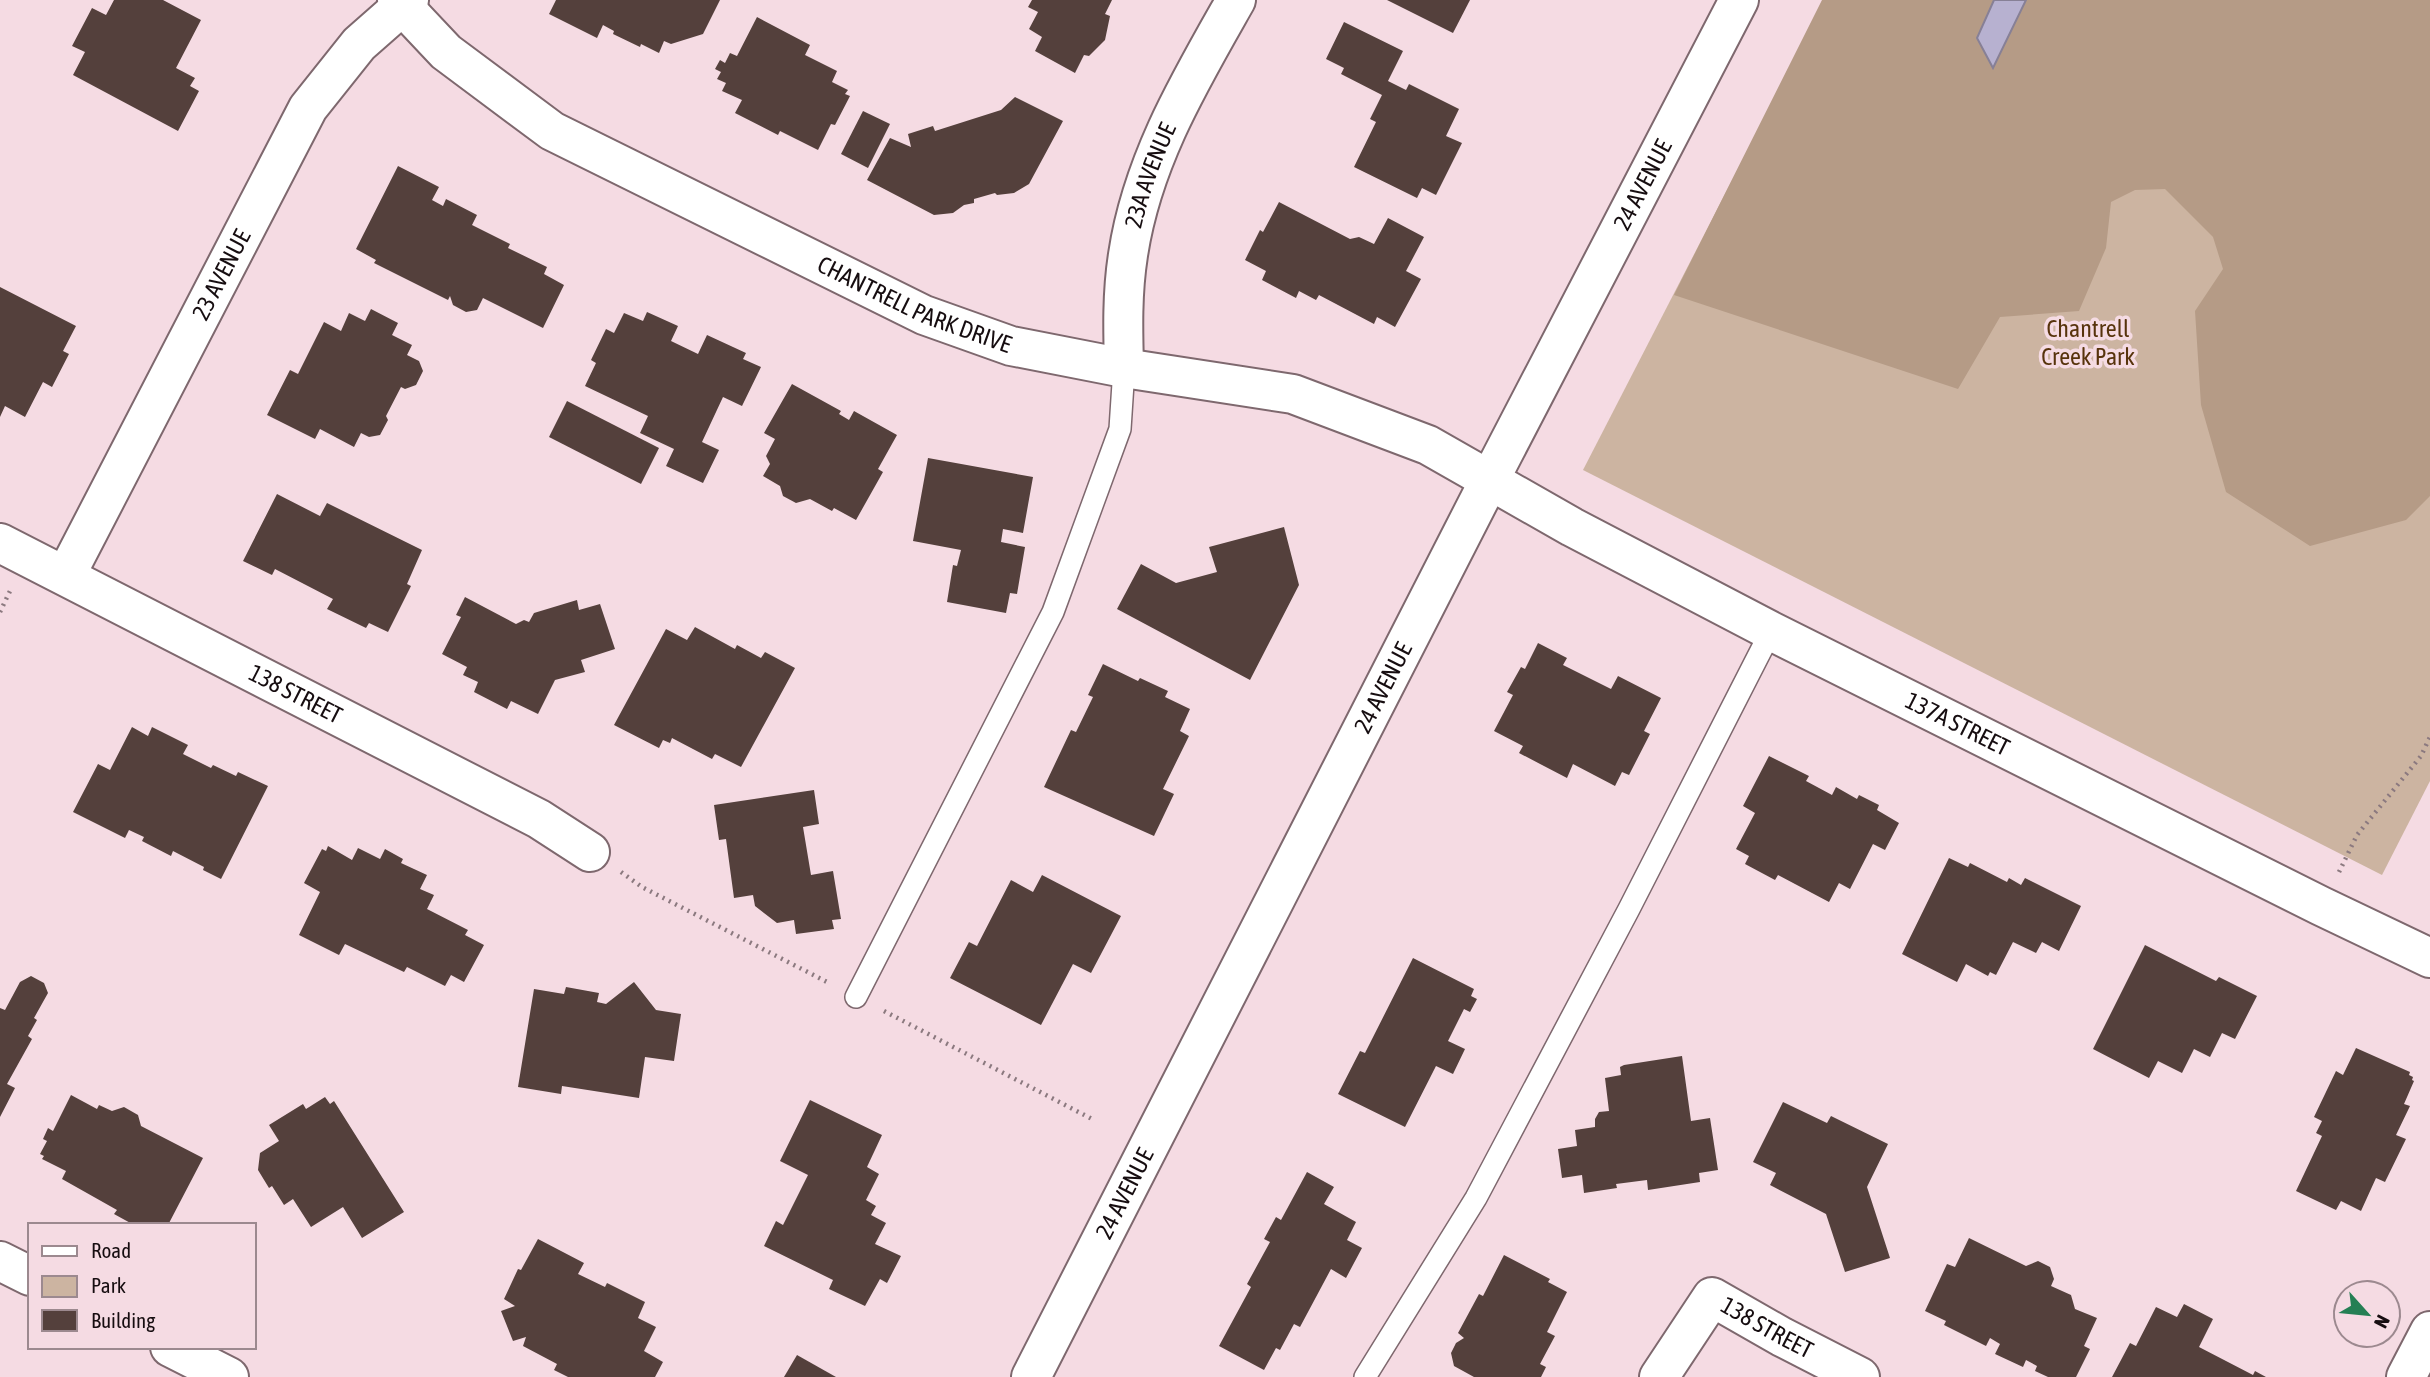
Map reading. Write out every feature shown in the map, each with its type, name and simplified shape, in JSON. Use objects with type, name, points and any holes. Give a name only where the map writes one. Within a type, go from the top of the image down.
[{"type":"street","name":"23A AVENUE","points":[[1124,368],[1123,302],[1126,266],[1144,186],[1177,104],[1236,0]]},
{"type":"street","name":"24 AVENUE","points":[[1031,1377],[1489,481],[1739,0]]},
{"type":"street","name":"CHANTRELL PARK DRIVE","points":[[403,2],[446,52],[552,131],[924,315],[1012,346],[1124,368],[1293,394],[1352,414],[1428,445],[1489,481]]},
{"type":"street","name":"23 AVENUE","points":[[66,575],[308,108],[359,44],[403,2]]},
{"type":"street","name":"137A STREET","points":[[1489,481],[1771,631],[2308,900],[2430,958]]},
{"type":"street","name":"138 STREET","points":[[0,543],[539,819],[590,852]]},
{"type":"street","points":[[0,1261],[28,1275]]},
{"type":"street","name":"138 STREET","points":[[1659,1377],[1712,1297],[1860,1377]]},
{"type":"street","points":[[2406,1377],[2430,1331]]},
{"type":"street","points":[[174,1349],[229,1377]]},
{"type":"lane","points":[[856,997],[1053,612],[1121,429],[1124,368]]},
{"type":"lane","points":[[1364,1377],[1476,1198],[1629,909],[1771,631]]},
{"type":"path","points":[[2338,873],[2357,835],[2421,756],[2430,737]]},
{"type":"green space","name":"Chantrell Creek Park","points":[[1825,0],[2430,0],[2430,781],[2382,875],[1583,470]]},
{"type":"shaded area","points":[[1822,0],[1994,0],[1993,68],[2026,0],[2430,0],[2430,496],[2406,520],[2310,546],[2226,492],[2201,405],[2195,311],[2223,269],[2213,237],[2165,189],[2135,190],[2111,202],[2106,248],[2079,311],[2000,317],[1958,389],[1674,295]]},
{"type":"shaded area","points":[[1994,0],[2026,0],[1993,68],[1977,38]]},
{"type":"building","points":[[114,0],[163,0],[201,20],[176,68],[195,78],[190,86],[199,91],[178,131],[73,75],[85,52],[72,46],[92,8],[106,15]]},
{"type":"building","points":[[556,0],[720,0],[703,34],[671,44],[664,41],[659,53],[613,34],[614,31],[603,25],[597,38],[549,14]]},
{"type":"building","points":[[1032,0],[1112,0],[1105,14],[1110,16],[1105,40],[1089,56],[1084,55],[1075,73],[1035,51],[1042,37],[1029,29],[1038,12],[1028,7]]},
{"type":"building","points":[[1387,0],[1470,0],[1453,33]]},
{"type":"building","points":[[757,17],[810,45],[805,55],[837,71],[832,82],[848,90],[845,94],[850,96],[818,150],[780,131],[778,135],[735,113],[742,100],[722,91],[726,83],[717,79],[721,72],[715,69],[720,60],[725,63],[730,53],[737,56]]},
{"type":"building","points":[[1344,22],[1403,51],[1388,81],[1406,90],[1409,84],[1459,109],[1446,136],[1462,143],[1436,195],[1422,188],[1417,198],[1354,167],[1376,122],[1370,119],[1382,95],[1341,74],[1344,68],[1326,59]]},
{"type":"building","points":[[1015,97],[1063,121],[1029,184],[1014,193],[995,193],[974,199],[974,203],[964,205],[953,213],[934,215],[867,180],[890,138],[911,147],[908,134],[933,126],[935,131],[1001,110]]},
{"type":"building","points":[[863,111],[890,124],[868,168],[841,154]]},
{"type":"building","points":[[398,166],[439,187],[432,200],[443,206],[446,199],[477,215],[472,225],[510,244],[508,248],[547,267],[544,274],[564,285],[543,328],[483,298],[477,310],[466,312],[453,305],[450,296],[448,300],[374,263],[376,260],[356,249]]},
{"type":"building","points":[[1279,202],[1350,239],[1359,237],[1374,244],[1388,218],[1424,237],[1406,271],[1421,279],[1395,327],[1377,317],[1374,324],[1319,295],[1316,300],[1299,291],[1296,298],[1262,280],[1266,271],[1245,260],[1260,230],[1263,232]]},
{"type":"building","points":[[0,287],[76,326],[63,351],[69,354],[52,387],[43,382],[25,417],[5,406],[0,417]]},
{"type":"building","points":[[371,309],[398,323],[392,335],[412,345],[407,355],[419,361],[423,371],[416,385],[405,389],[401,387],[386,416],[388,420],[380,435],[369,437],[361,433],[354,447],[320,429],[315,439],[267,415],[290,370],[298,374],[324,322],[341,331],[349,313],[365,321]]},
{"type":"building","points":[[647,312],[678,326],[671,341],[698,354],[707,335],[746,353],[743,359],[761,367],[742,406],[723,397],[702,442],[719,450],[703,483],[666,466],[674,449],[640,433],[648,416],[585,386],[596,363],[591,360],[606,329],[614,333],[624,313],[643,321]]},
{"type":"building","points":[[792,384],[841,411],[839,414],[849,420],[854,411],[897,435],[878,469],[883,472],[856,520],[810,499],[796,503],[783,496],[780,486],[763,476],[770,464],[766,456],[775,439],[764,433]]},
{"type":"building","points":[[567,401],[659,448],[641,484],[549,437]]},
{"type":"building","points":[[928,458],[1033,477],[1023,533],[1003,529],[1001,542],[1025,547],[1017,594],[1010,593],[1006,613],[947,602],[953,565],[957,566],[961,550],[913,541]]},
{"type":"building","points":[[277,494],[320,516],[327,503],[422,550],[407,584],[411,586],[388,632],[369,623],[366,628],[327,609],[333,599],[275,569],[272,575],[243,561]]},
{"type":"building","points":[[1284,527],[1299,585],[1250,680],[1117,609],[1141,564],[1176,583],[1217,572],[1209,547]]},
{"type":"building","points":[[465,597],[516,624],[524,620],[529,622],[534,613],[577,600],[579,610],[600,604],[615,649],[581,660],[585,672],[555,680],[538,714],[511,701],[507,709],[474,692],[478,682],[463,675],[467,667],[442,654],[461,617],[456,615]]},
{"type":"building","points":[[695,627],[735,649],[737,645],[761,658],[765,652],[795,668],[741,767],[715,754],[712,759],[672,738],[670,743],[663,740],[659,748],[614,725],[666,629],[687,640]]},
{"type":"building","points":[[1538,643],[1567,658],[1563,665],[1611,689],[1618,676],[1661,698],[1644,731],[1650,734],[1629,775],[1622,772],[1615,786],[1573,764],[1567,778],[1519,753],[1523,746],[1494,731],[1513,695],[1507,692],[1521,667],[1525,669]]},
{"type":"building","points":[[1103,664],[1138,681],[1140,678],[1168,691],[1165,697],[1190,709],[1180,731],[1189,736],[1163,789],[1174,794],[1154,836],[1044,787],[1071,730],[1076,732],[1093,697],[1088,695]]},
{"type":"building","points":[[132,727],[148,736],[152,727],[188,745],[183,754],[211,768],[213,765],[236,776],[238,772],[268,786],[221,879],[173,851],[171,856],[142,841],[144,837],[129,830],[125,838],[73,812],[98,764],[110,770]]},
{"type":"building","points":[[1769,756],[1809,776],[1806,781],[1832,795],[1836,787],[1857,799],[1859,795],[1879,805],[1877,810],[1899,823],[1885,850],[1873,844],[1850,889],[1839,883],[1829,902],[1778,875],[1775,880],[1745,864],[1749,856],[1736,849],[1755,813],[1743,806]]},
{"type":"building","points":[[814,790],[819,824],[803,827],[811,875],[833,871],[841,919],[832,920],[834,929],[796,934],[794,920],[777,923],[755,906],[753,895],[734,898],[726,839],[719,840],[714,805]]},
{"type":"building","points":[[328,846],[352,860],[358,848],[380,859],[385,849],[403,859],[401,863],[427,875],[420,889],[434,895],[427,909],[468,930],[465,935],[484,945],[464,982],[451,975],[445,986],[407,967],[404,972],[345,944],[339,955],[299,935],[320,892],[304,883],[322,849],[326,851]]},
{"type":"building","points":[[1949,858],[1968,867],[1970,863],[2007,882],[2009,878],[2021,885],[2025,878],[2081,906],[2059,951],[2042,942],[2036,953],[2013,942],[1996,975],[1990,972],[1988,976],[1966,964],[1957,982],[1902,954]]},
{"type":"building","points":[[1042,875],[1121,916],[1091,973],[1073,964],[1041,1025],[950,978],[969,942],[977,946],[1011,880],[1033,892]]},
{"type":"building","points":[[2145,945],[2216,981],[2219,977],[2257,996],[2235,1039],[2222,1033],[2210,1057],[2194,1049],[2182,1073],[2158,1061],[2149,1078],[2093,1049]]},
{"type":"building","points":[[1413,958],[1474,989],[1471,996],[1477,999],[1470,1012],[1464,1009],[1448,1041],[1465,1049],[1453,1074],[1436,1066],[1405,1127],[1338,1094],[1360,1051],[1365,1053]]},
{"type":"building","points":[[31,976],[44,983],[48,993],[34,1018],[37,1020],[28,1036],[32,1039],[7,1084],[15,1088],[0,1117],[0,1008],[5,1010],[20,982]]},
{"type":"building","points":[[634,982],[656,1010],[681,1014],[674,1061],[645,1057],[639,1098],[562,1086],[561,1094],[518,1087],[534,989],[564,994],[566,987],[599,993],[597,1002],[606,1004]]},
{"type":"building","points":[[2356,1048],[2410,1072],[2409,1075],[2414,1081],[2404,1104],[2410,1106],[2396,1135],[2406,1139],[2385,1182],[2376,1178],[2361,1211],[2341,1201],[2336,1210],[2296,1191],[2322,1136],[2316,1133],[2322,1121],[2314,1117],[2336,1071],[2343,1075]]},
{"type":"building","points":[[1682,1056],[1691,1121],[1710,1118],[1718,1170],[1699,1173],[1700,1182],[1648,1190],[1647,1180],[1616,1184],[1617,1188],[1584,1193],[1582,1175],[1562,1178],[1558,1149],[1577,1146],[1575,1130],[1595,1127],[1599,1112],[1609,1111],[1605,1078],[1621,1075],[1620,1067],[1624,1065]]},
{"type":"building","points":[[71,1095],[97,1109],[99,1105],[112,1111],[124,1107],[138,1115],[141,1126],[203,1158],[169,1223],[130,1223],[114,1214],[117,1210],[62,1179],[66,1171],[42,1159],[44,1156],[40,1154],[47,1141],[43,1139],[48,1128],[53,1131]]},
{"type":"building","points":[[325,1097],[330,1104],[334,1101],[404,1212],[362,1238],[343,1207],[311,1227],[293,1199],[284,1205],[258,1170],[260,1153],[279,1141],[269,1125],[303,1104],[306,1109]]},
{"type":"building","points":[[810,1100],[882,1135],[867,1167],[879,1174],[866,1200],[876,1206],[871,1215],[886,1223],[875,1244],[901,1256],[887,1283],[880,1279],[865,1306],[829,1289],[833,1280],[764,1246],[776,1221],[783,1225],[808,1175],[780,1161]]},
{"type":"building","points":[[1783,1102],[1827,1123],[1831,1116],[1888,1144],[1867,1187],[1890,1258],[1845,1272],[1826,1214],[1770,1185],[1776,1173],[1753,1162]]},
{"type":"building","points":[[1307,1172],[1334,1187],[1324,1204],[1356,1222],[1347,1240],[1362,1248],[1346,1278],[1331,1269],[1300,1327],[1294,1324],[1280,1350],[1276,1348],[1264,1370],[1219,1346],[1251,1287],[1247,1284],[1270,1242],[1264,1239],[1276,1217],[1281,1220]]},
{"type":"building","points":[[1969,1238],[2026,1266],[2038,1261],[2050,1267],[2054,1279],[2051,1286],[2071,1295],[2075,1309],[2097,1318],[2084,1346],[2090,1349],[2076,1377],[2048,1377],[2035,1371],[2037,1366],[2026,1360],[2023,1367],[1995,1354],[2000,1344],[1990,1338],[1986,1346],[1944,1325],[1946,1321],[1925,1311],[1947,1264],[1955,1267]]},
{"type":"building","points":[[538,1239],[584,1263],[578,1274],[605,1287],[607,1283],[645,1302],[638,1318],[656,1327],[644,1351],[663,1362],[655,1377],[568,1377],[554,1370],[557,1364],[523,1346],[526,1337],[513,1341],[501,1311],[515,1306],[504,1299],[518,1269],[521,1270]]},
{"type":"building","points":[[1504,1255],[1550,1279],[1548,1282],[1567,1292],[1547,1332],[1555,1336],[1540,1364],[1546,1367],[1541,1377],[1474,1377],[1454,1366],[1451,1353],[1456,1343],[1464,1338],[1458,1333],[1479,1294],[1483,1296]]},
{"type":"building","points":[[2184,1304],[2213,1319],[2199,1347],[2253,1375],[2255,1371],[2266,1377],[2112,1377],[2130,1343],[2136,1346],[2156,1307],[2177,1317]]},
{"type":"building","points":[[797,1355],[836,1377],[784,1377]]}]
